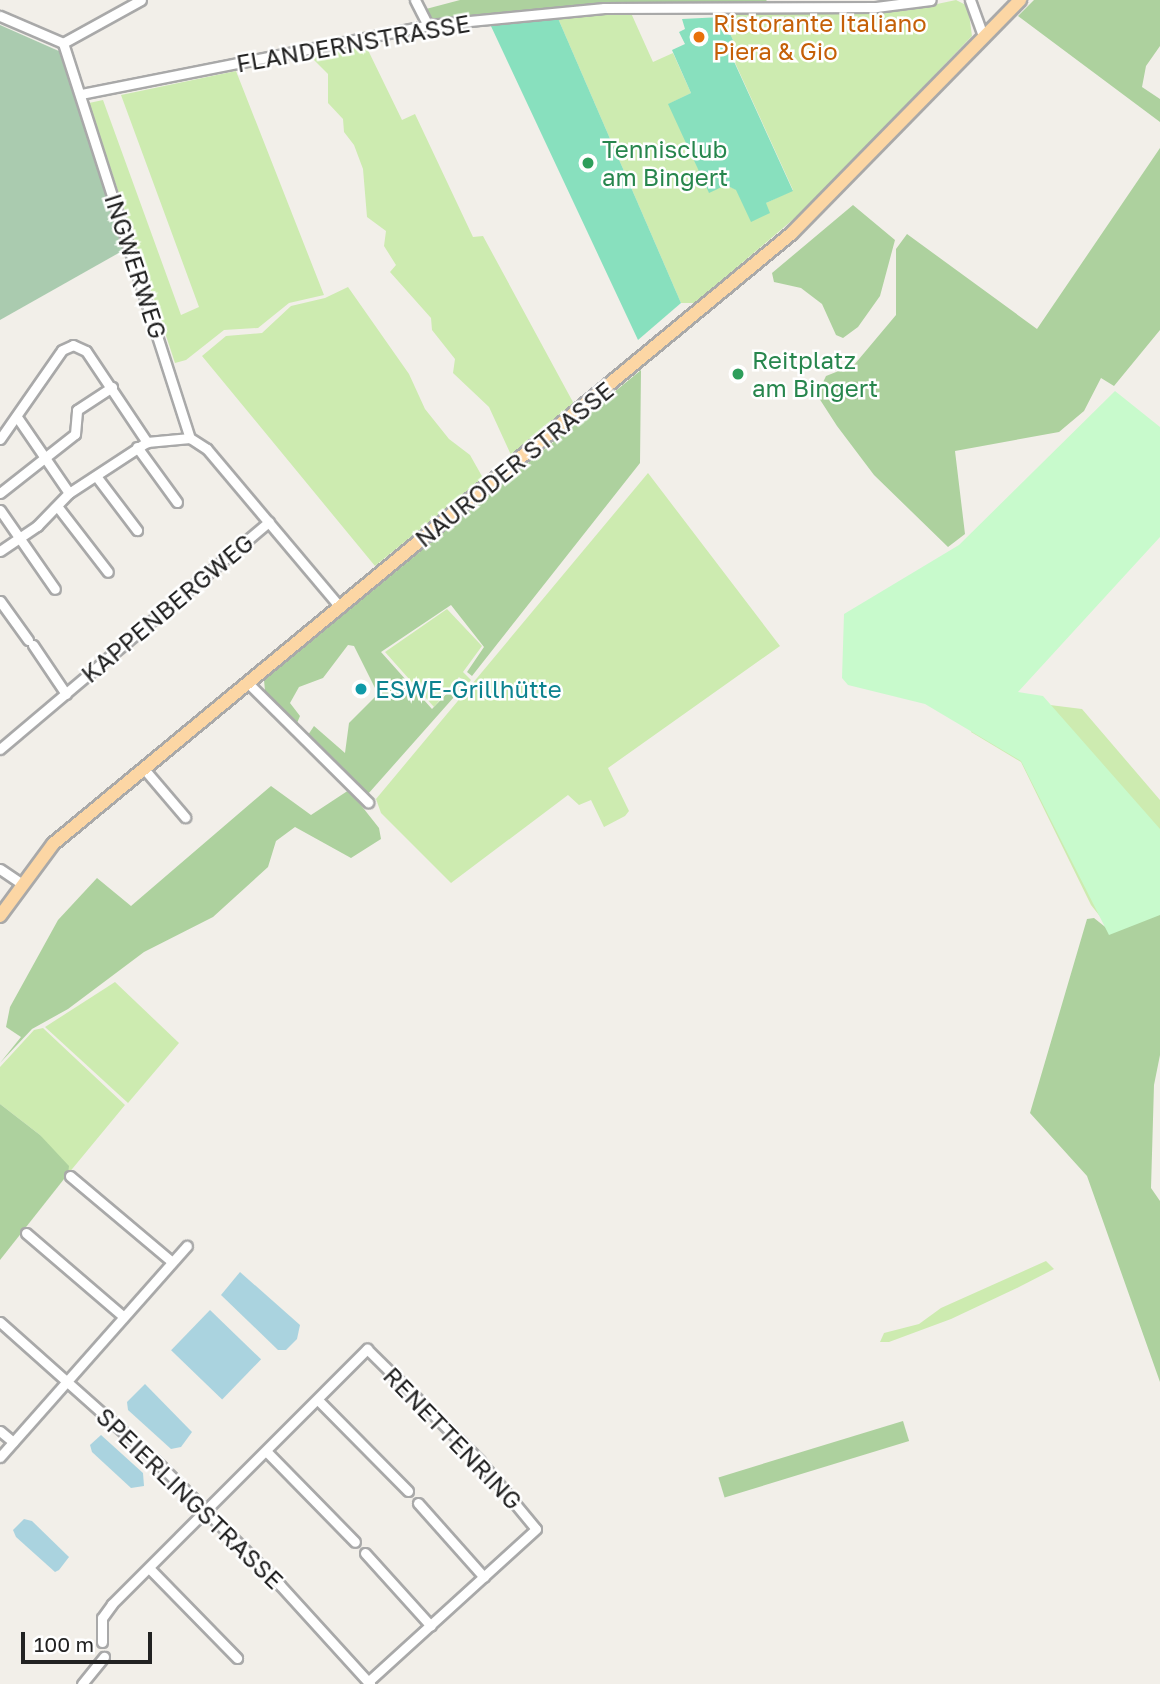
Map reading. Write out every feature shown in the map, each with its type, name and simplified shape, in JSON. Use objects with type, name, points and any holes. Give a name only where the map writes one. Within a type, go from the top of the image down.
[{"type":"main road","name":"NAURODER STRASSE","points":[[0,916],[21,883],[53,844],[784,240],[1020,0]]},
{"type":"street","points":[[63,43],[141,0]]},
{"type":"street","points":[[415,0],[428,25]]},
{"type":"street","name":"FLANDERNSTRASSE","points":[[81,94],[428,25],[604,8],[876,7],[932,0]]},
{"type":"street","points":[[970,0],[983,36]]},
{"type":"street","points":[[0,16],[63,43],[81,94]]},
{"type":"street","name":"INGWERWEG","points":[[81,94],[191,438]]},
{"type":"street","points":[[0,439],[67,346],[86,351],[147,442]]},
{"type":"street","points":[[0,493],[43,456],[75,435],[78,410],[112,387]]},
{"type":"street","points":[[17,417],[69,493]]},
{"type":"street","points":[[0,551],[19,540],[69,493],[137,447],[147,442],[191,438],[207,449],[340,607]]},
{"type":"street","points":[[137,447],[177,502]]},
{"type":"street","points":[[96,476],[137,530]]},
{"type":"street","points":[[57,506],[108,572]]},
{"type":"street","points":[[0,510],[55,589]]},
{"type":"street","name":"KAPPENBERGWEG","points":[[0,749],[269,522]]},
{"type":"street","name":"KAPPENBERGWEG","points":[[0,600],[66,694]]},
{"type":"street","points":[[249,684],[368,802]]},
{"type":"street","points":[[145,770],[185,817]]},
{"type":"street","points":[[0,869],[21,883]]},
{"type":"street","points":[[70,1176],[172,1262]]},
{"type":"street","points":[[26,1233],[123,1317]]},
{"type":"street","points":[[0,1457],[187,1246]]},
{"type":"street","name":"SPEIERLINGSTRASSE","points":[[0,1322],[68,1381],[206,1511],[369,1683]]},
{"type":"street","name":"RENETTENRING","points":[[102,1642],[106,1611],[367,1349],[479,1460],[536,1529],[369,1683]]},
{"type":"street","points":[[318,1400],[408,1491]]},
{"type":"street","points":[[0,1431],[13,1442]]},
{"type":"street","points":[[266,1451],[355,1542]]},
{"type":"street","points":[[418,1503],[484,1577]]},
{"type":"street","points":[[365,1553],[431,1626]]},
{"type":"street","points":[[149,1568],[237,1658]]},
{"type":"street","points":[[82,1684],[103,1657]]},
{"type":"green space","points":[[460,0],[768,2],[431,21],[426,9]]},
{"type":"green space","points":[[956,0],[968,6],[972,36],[810,205],[695,303],[681,303],[557,16],[631,13],[653,62],[673,53],[691,93],[669,104],[709,192],[726,185],[766,203],[793,190],[726,43],[733,40],[720,13],[904,11]]},
{"type":"green space","points":[[1034,0],[1160,0],[1160,46],[1146,66],[1142,87],[1160,99],[1160,122],[1018,16]]},
{"type":"green space","name":"Tennisclub am Bingert","points":[[557,16],[681,303],[638,340],[490,24]]},
{"type":"green space","points":[[722,17],[733,40],[726,44],[793,191],[766,203],[770,213],[751,222],[736,190],[726,185],[709,193],[668,104],[691,93],[672,50],[685,44],[679,32],[685,29],[682,19]]},
{"type":"green space","points":[[0,25],[61,52],[124,250],[0,320]]},
{"type":"green space","points":[[366,46],[402,120],[415,114],[473,237],[483,236],[574,404],[511,455],[489,407],[453,373],[455,359],[432,330],[431,318],[390,272],[396,265],[384,246],[386,231],[367,217],[363,169],[354,145],[344,132],[343,119],[328,103],[328,74],[310,56]]},
{"type":"green space","points":[[236,71],[324,295],[289,303],[258,328],[224,330],[186,360],[175,363],[89,103],[103,100],[181,315],[199,307],[121,95]]},
{"type":"green space","points":[[1160,148],[1160,330],[1114,386],[1101,378],[1084,411],[1059,432],[955,451],[965,534],[948,547],[874,475],[837,426],[817,395],[826,376],[854,365],[896,315],[896,249],[907,234],[1037,329]]},
{"type":"green space","points":[[853,205],[895,240],[880,296],[858,327],[843,338],[836,335],[822,304],[801,288],[774,282],[772,273]]},
{"type":"green space","points":[[348,287],[409,374],[425,409],[449,439],[470,455],[483,478],[375,566],[202,356],[226,336],[262,333],[291,306],[325,298]]},
{"type":"green space","points":[[641,370],[640,463],[472,676],[467,672],[484,647],[451,605],[381,652],[432,709],[457,683],[462,688],[368,794],[308,735],[314,726],[345,753],[349,723],[378,694],[354,646],[348,645],[323,678],[299,687],[290,703],[300,716],[297,723],[265,691],[264,680]]},
{"type":"green space","points":[[1115,391],[1160,427],[1160,537],[1018,692],[1043,696],[1160,829],[1160,915],[1109,935],[1021,761],[925,704],[848,685],[842,678],[844,614],[959,545]]},
{"type":"green space","points":[[648,473],[780,646],[608,768],[629,811],[625,816],[604,827],[591,800],[579,805],[568,795],[451,883],[381,813],[376,799]]},
{"type":"green space","points":[[447,609],[482,646],[463,672],[471,680],[467,685],[459,677],[434,707],[385,652]]},
{"type":"green space","points":[[1003,699],[1082,709],[1160,800],[1160,900],[1110,929],[1091,905],[1021,762],[971,732],[982,706]]},
{"type":"green space","points":[[271,786],[311,815],[349,790],[379,828],[381,839],[351,858],[295,827],[276,841],[268,867],[213,917],[144,952],[68,1009],[32,1029],[0,1063],[21,1037],[6,1027],[10,1007],[58,920],[97,878],[131,906]]},
{"type":"green space","points":[[1160,905],[1160,1055],[1154,1085],[1151,1188],[1160,1201],[1160,1382],[1087,1176],[1030,1113],[1087,919],[1094,918],[1109,930]]},
{"type":"green space","points":[[115,982],[179,1043],[128,1103],[45,1027]]},
{"type":"green space","points":[[43,1028],[125,1105],[68,1174],[40,1135],[0,1104],[0,1067],[34,1030]]},
{"type":"green space","points":[[0,1104],[40,1135],[69,1166],[68,1174],[0,1260]]},
{"type":"green space","points":[[1046,1261],[1054,1269],[1019,1287],[951,1319],[889,1342],[880,1342],[884,1333],[919,1324],[941,1308]]},
{"type":"green space","points":[[903,1421],[909,1441],[725,1498],[718,1477]]},
{"type":"water","points":[[240,1272],[300,1325],[297,1339],[286,1350],[278,1350],[221,1295]]},
{"type":"water","points":[[210,1310],[261,1359],[222,1400],[171,1350]]},
{"type":"water","points":[[145,1384],[192,1432],[181,1447],[171,1449],[128,1410],[127,1402]]},
{"type":"water","points":[[101,1435],[143,1473],[144,1486],[131,1488],[92,1452],[90,1445]]},
{"type":"water","points":[[24,1519],[32,1521],[69,1557],[59,1570],[55,1572],[16,1537],[13,1530]]},
{"type":"place","name":"Ristorante Italiano Piera & Gio","points":[[699,37]]},
{"type":"place","name":"Tennisclub am Bingert","points":[[588,163]]},
{"type":"place","name":"Reitplatz am Bingert","points":[[738,374]]},
{"type":"place","name":"ESWE-Grillhütte","points":[[361,689]]}]
